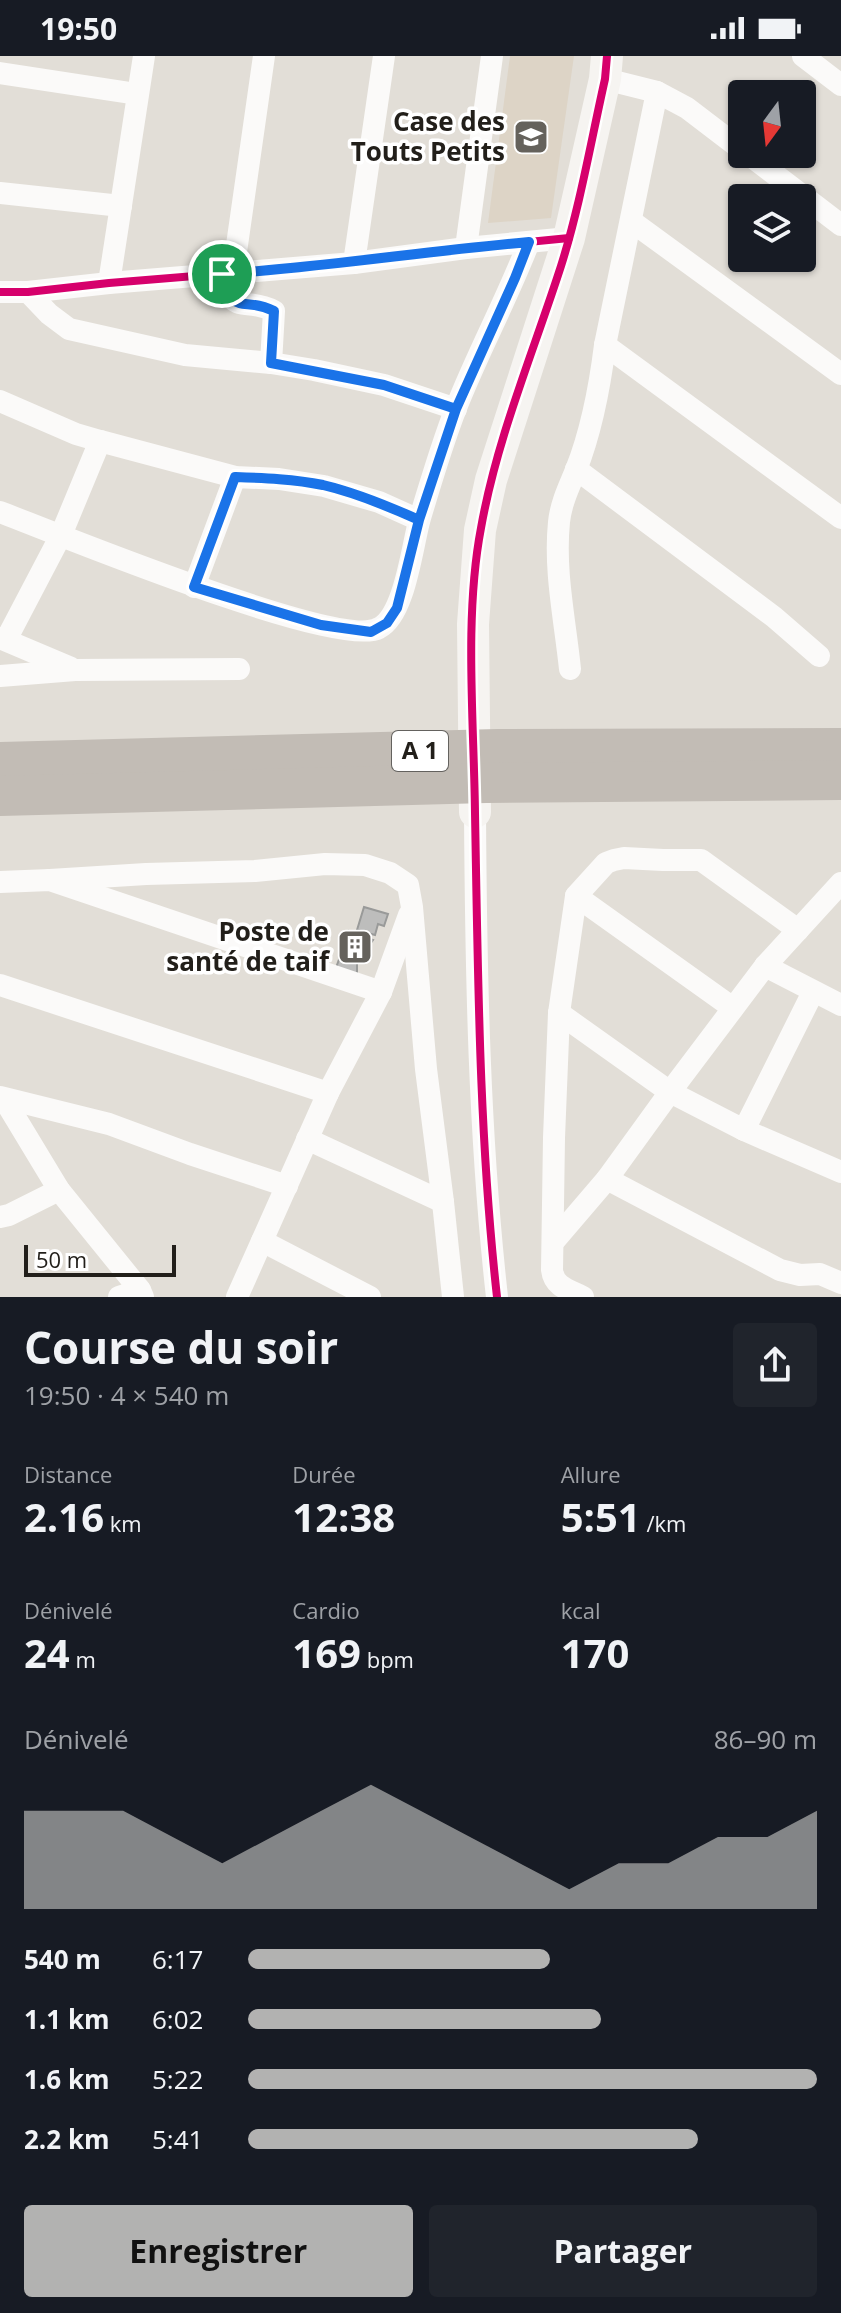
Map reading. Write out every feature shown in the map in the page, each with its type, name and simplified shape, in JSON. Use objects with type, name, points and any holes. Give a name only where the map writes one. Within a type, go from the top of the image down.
[{"type":"highway","name":"A 1","points":[[0,762],[498,749],[841,748]]},
{"type":"highway","name":"A 1","points":[[0,796],[486,783],[841,780]]},
{"type":"street","points":[[109,283],[144,56]]},
{"type":"street","points":[[264,56],[227,274],[228,295],[235,302],[274,311],[271,363]]},
{"type":"street","points":[[354,263],[384,56]]},
{"type":"street","points":[[466,248],[492,56]]},
{"type":"street","points":[[803,56],[841,85]]},
{"type":"street","points":[[497,1297],[481,1096],[472,705],[475,580],[480,530],[491,480],[569,238],[606,68],[687,108],[728,139]]},
{"type":"street","points":[[0,73],[137,94]]},
{"type":"street","points":[[570,669],[558,568],[559,521],[600,385],[605,345],[657,92]]},
{"type":"street","points":[[766,168],[841,225]]},
{"type":"street","points":[[0,193],[121,206]]},
{"type":"street","points":[[631,221],[841,374]]},
{"type":"street","points":[[0,292],[354,263],[569,238]]},
{"type":"street","points":[[0,512],[194,587],[321,625],[371,632],[387,623],[397,608],[419,520],[456,409],[529,242]]},
{"type":"street","points":[[28,292],[69,329],[185,355],[271,363],[384,385],[456,409]]},
{"type":"street","points":[[605,345],[841,518]]},
{"type":"street","points":[[0,401],[76,434],[100,441],[235,477],[279,479],[324,486],[379,502],[419,520]]},
{"type":"street","points":[[75,670],[3,639],[61,535],[100,441]]},
{"type":"street","points":[[576,469],[774,617],[819,656]]},
{"type":"street","points":[[194,587],[235,477]]},
{"type":"street","points":[[0,676],[75,670],[239,669]]},
{"type":"street","points":[[552,1288],[559,1013],[576,896],[606,863],[614,860],[701,860],[798,930]]},
{"type":"street","points":[[0,882],[255,871],[325,864],[365,865],[390,873],[408,885],[453,1297]]},
{"type":"street","points":[[50,880],[381,992]]},
{"type":"street","points":[[554,1241],[607,1179],[765,966],[841,883]]},
{"type":"street","points":[[576,896],[733,1008]]},
{"type":"street","points":[[237,1297],[328,1093],[381,992],[412,907]]},
{"type":"street","points":[[765,966],[841,1005]]},
{"type":"street","points":[[0,985],[328,1093]]},
{"type":"street","points":[[744,1130],[813,992]]},
{"type":"street","points":[[559,1013],[670,1092],[744,1130],[841,1172]]},
{"type":"street","points":[[2,1098],[109,1124],[287,1186]]},
{"type":"street","points":[[2,1098],[59,1190],[134,1295]]},
{"type":"street","points":[[307,1139],[443,1202]]},
{"type":"street","points":[[607,1179],[780,1270],[800,1275],[820,1274],[841,1283]]},
{"type":"street","points":[[0,1217],[59,1190]]},
{"type":"street","points":[[262,1241],[370,1297]]},
{"type":"street","points":[[552,1288],[557,1284],[583,1297]]},
{"type":"shaded area","name":"Case des Touts Petits","points":[[510,56],[574,56],[551,218],[488,223]]},
{"type":"building","points":[[364,907],[388,914],[384,926],[378,924],[375,935],[357,930]]},
{"type":"building","name":"Poste de santé de taif","points":[[349,931],[373,940],[357,962],[357,976],[336,968]]},
{"type":"cycle path","points":[[497,1297],[486,1176],[479,995],[471,670],[476,562],[496,461],[574,220],[605,79],[607,56]]},
{"type":"cycle path","points":[[0,292],[354,263],[569,238]]},
{"type":"place","name":"Case des Touts Petits","points":[[531,137]]},
{"type":"place","name":"Poste de santé de taif","points":[[355,947]]},
{"type":"route","points":[[222,274],[228,295],[235,302],[274,311],[271,363],[384,385],[456,409],[419,520],[397,608],[387,623],[371,632],[321,625],[194,587],[235,477],[279,479],[324,486],[379,502],[419,520],[456,409],[529,242],[354,263],[222,274]]}]
